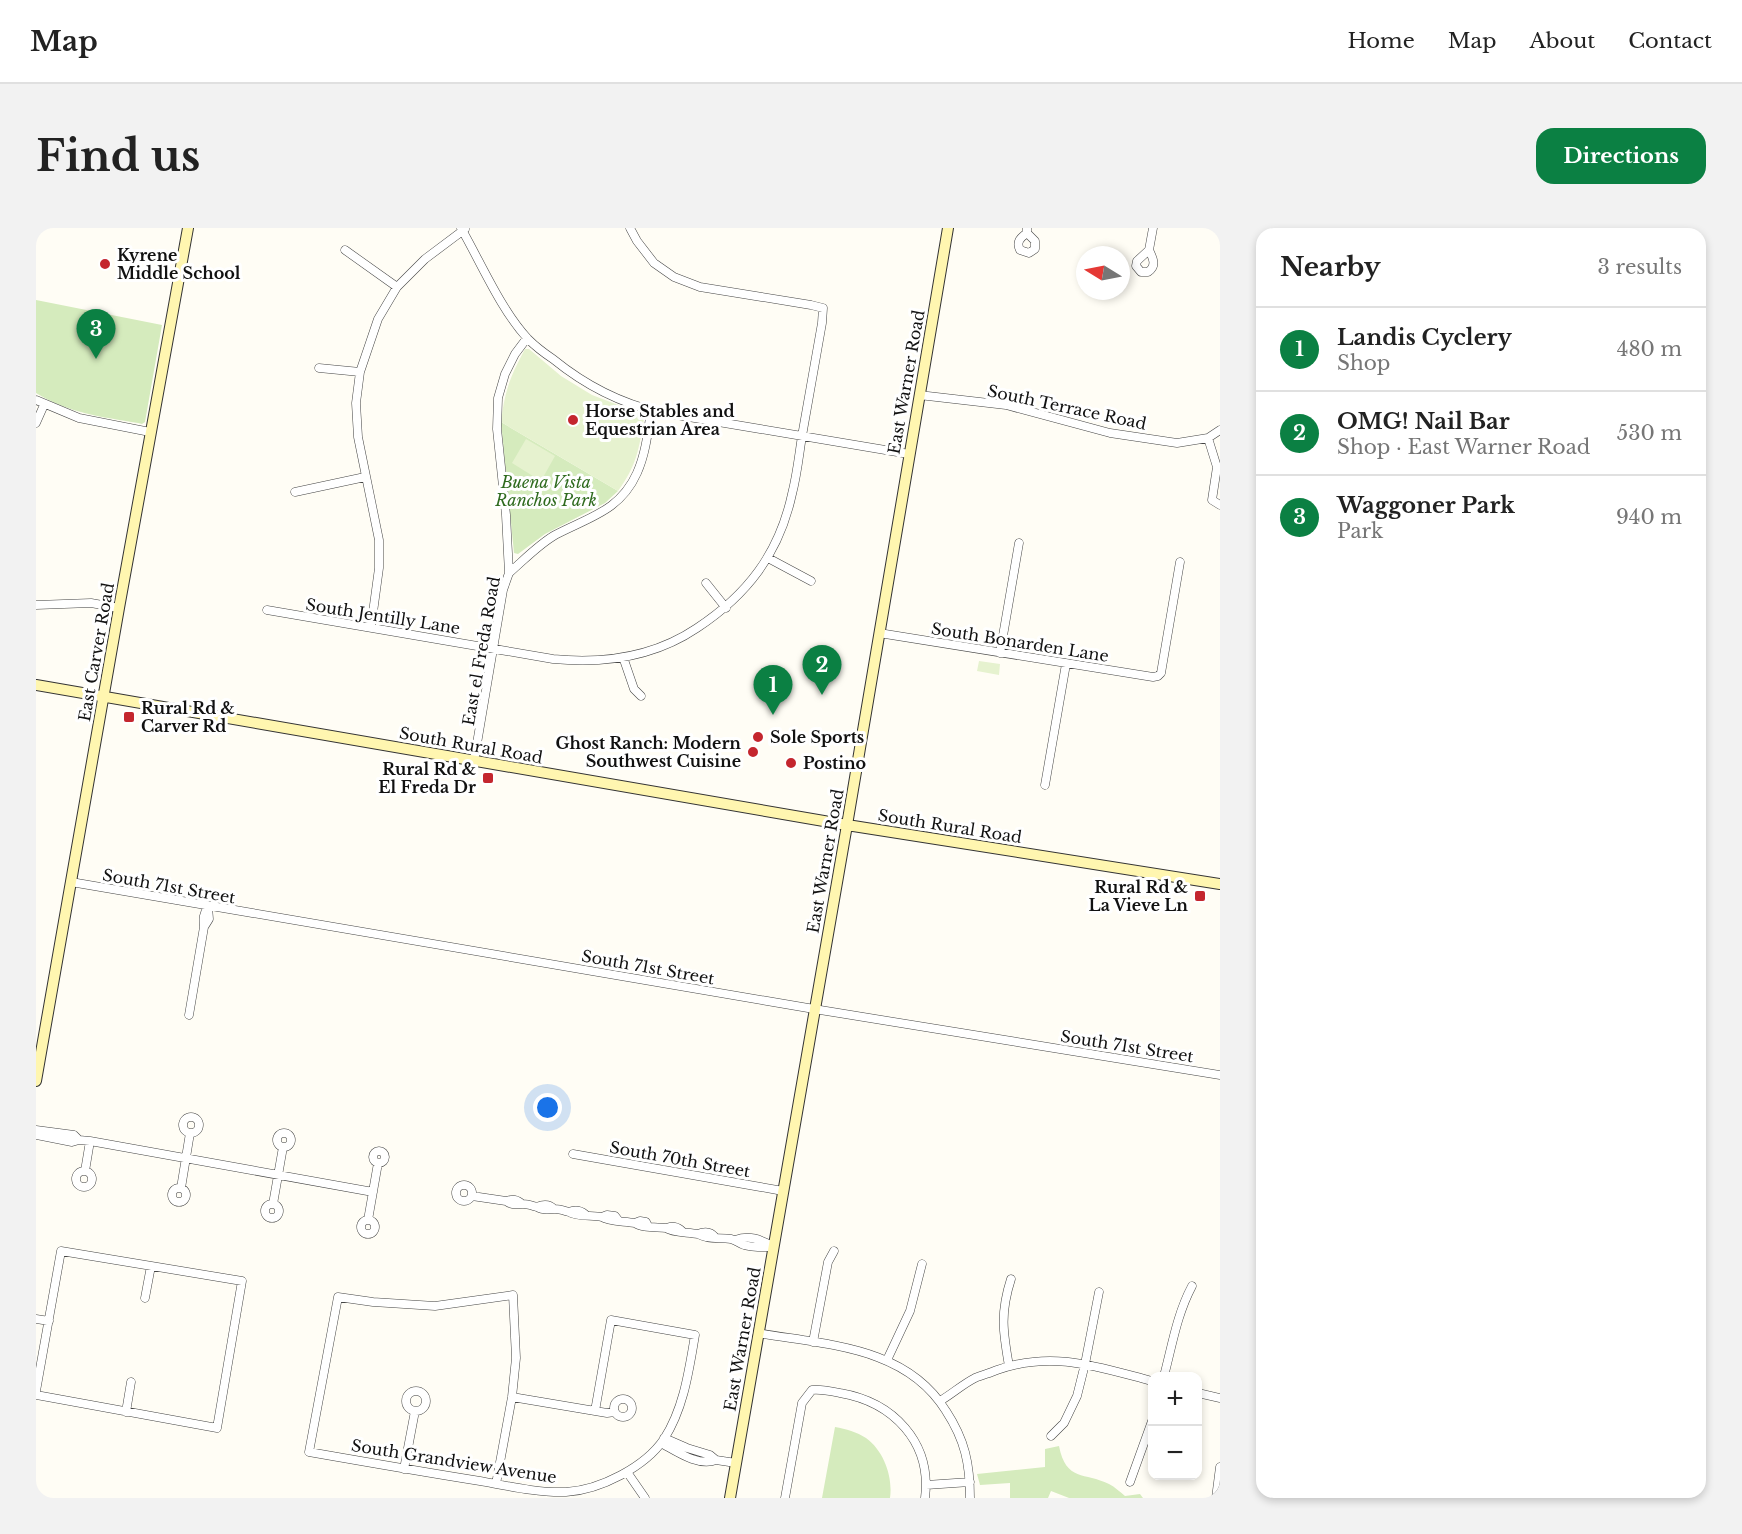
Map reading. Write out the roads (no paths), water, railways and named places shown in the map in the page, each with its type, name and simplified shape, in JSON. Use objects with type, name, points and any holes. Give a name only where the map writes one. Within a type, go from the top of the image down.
[{"type":"main road","name":"East Carver Road","points":[[36,1081],[118,608],[188,228]]},
{"type":"main road","name":"East Warner Road","points":[[730,1498],[948,228]]},
{"type":"main road","name":"South Rural Road","points":[[36,685],[847,825],[1220,884]]},
{"type":"street","name":"South Jentilly Lane","points":[[267,610],[574,661],[614,659],[652,651],[686,636],[726,608],[747,587],[768,558],[784,523],[792,495],[823,308],[700,287],[674,278],[654,263],[630,228]]},
{"type":"street","points":[[1149,250],[1154,228]]},
{"type":"street","points":[[370,627],[379,568],[379,540],[358,436],[356,403],[360,372],[378,319],[397,287],[425,259],[463,229],[504,305],[527,338],[567,371],[599,391],[641,408],[909,454]]},
{"type":"street","points":[[345,250],[397,287]]},
{"type":"street","name":"East el Freda Road","points":[[474,761],[503,590],[509,573],[506,515],[497,429],[498,398],[505,374],[515,354],[527,338]]},
{"type":"street","points":[[319,368],[360,372]]},
{"type":"street","name":"South Terrace Road","points":[[919,395],[1006,405],[1110,433],[1177,443],[1208,438]]},
{"type":"street","points":[[36,400],[79,418],[150,432]]},
{"type":"street","points":[[36,423],[44,405]]},
{"type":"street","points":[[509,573],[534,550],[554,536],[601,513],[621,497],[637,473],[644,455],[651,410]]},
{"type":"street","points":[[1220,430],[1208,438],[1217,467],[1212,500],[1220,505]]},
{"type":"street","points":[[295,492],[365,477]]},
{"type":"street","points":[[1000,653],[1019,543]]},
{"type":"street","points":[[768,558],[811,581]]},
{"type":"street","name":"South Bonarden Lane","points":[[879,633],[1066,664],[1158,676],[1161,672],[1180,562]]},
{"type":"street","points":[[706,583],[726,608]]},
{"type":"street","points":[[36,605],[92,603],[118,608]]},
{"type":"street","points":[[623,657],[634,689],[641,696]]},
{"type":"street","points":[[1045,785],[1066,664]]},
{"type":"street","name":"South 71st Street","points":[[71,882],[814,1009],[1220,1075]]},
{"type":"street","points":[[189,1015],[204,927],[209,919],[208,907]]},
{"type":"street","points":[[36,1130],[74,1135],[79,1140]]},
{"type":"street","points":[[181,1188],[190,1133]]},
{"type":"street","points":[[36,1135],[72,1142],[90,1141],[373,1192]]},
{"type":"street","points":[[85,1171],[90,1141]]},
{"type":"street","points":[[273,1204],[283,1147]]},
{"type":"street","name":"South 70th Street","points":[[573,1154],[783,1191]]},
{"type":"street","points":[[368,1220],[378,1163]]},
{"type":"street","points":[[472,1196],[506,1201],[518,1200],[522,1204],[537,1206],[543,1204],[554,1209],[569,1212],[582,1211],[585,1214],[602,1217],[615,1216],[618,1220],[646,1222],[648,1226],[666,1228],[671,1226],[698,1234],[711,1233],[715,1237],[735,1240],[747,1246],[773,1247]]},
{"type":"street","points":[[61,1251],[151,1266],[242,1281],[217,1428],[36,1393],[61,1251]]},
{"type":"street","points":[[813,1342],[828,1262],[834,1251]]},
{"type":"street","points":[[887,1360],[909,1311],[922,1264]]},
{"type":"street","points":[[145,1298],[151,1266]]},
{"type":"street","points":[[1009,1366],[1003,1315],[1004,1300],[1011,1280]]},
{"type":"street","points":[[1165,1372],[1179,1316],[1192,1286]]},
{"type":"street","points":[[1051,1436],[1064,1423],[1077,1396],[1099,1292]]},
{"type":"street","name":"South Grandview Avenue","points":[[512,1397],[516,1358],[513,1295],[435,1306],[338,1297],[309,1452],[541,1491],[567,1492],[598,1486],[627,1472],[645,1459],[662,1440],[678,1411],[695,1335],[611,1320],[595,1411]]},
{"type":"street","points":[[36,1318],[49,1321]]},
{"type":"street","points":[[36,1329],[47,1330]]},
{"type":"street","points":[[758,1333],[859,1350],[887,1360],[909,1372],[928,1387],[940,1401],[962,1438],[968,1462],[970,1498]]},
{"type":"street","points":[[940,1401],[975,1378],[1009,1366],[1036,1360],[1064,1360],[1148,1380]]},
{"type":"street","points":[[126,1412],[131,1382]]},
{"type":"street","points":[[785,1498],[802,1403],[812,1390],[828,1391],[865,1400],[884,1409],[897,1419],[916,1443],[923,1459],[927,1485],[925,1498]]},
{"type":"street","points":[[1202,1394],[1220,1398]]},
{"type":"street","points":[[496,1484],[512,1397],[607,1413],[615,1412]]},
{"type":"street","points":[[404,1469],[414,1411]]},
{"type":"street","points":[[1130,1482],[1150,1426]]},
{"type":"street","points":[[662,1440],[709,1462],[716,1460],[735,1463]]},
{"type":"street","points":[[1216,1498],[1220,1467]]},
{"type":"street","points":[[627,1472],[645,1498]]},
{"type":"street","points":[[927,1485],[970,1482]]},
{"type":"place","name":"Kyrene Middle School","points":[[105,264]]},
{"type":"place","name":"Waggoner Park","points":[[96,359]]},
{"type":"place","name":"Horse Stables and Equestrian Area","points":[[573,420]]},
{"type":"place","name":"OMG! Nail Bar","points":[[822,695]]},
{"type":"place","name":"Landis Cyclery","points":[[773,715]]},
{"type":"place","name":"Rural Rd & Carver Rd","points":[[129,717]]},
{"type":"place","name":"Sole Sports","points":[[758,737]]},
{"type":"place","name":"Ghost Ranch: Modern Southwest Cuisine","points":[[753,752]]},
{"type":"place","name":"Postino","points":[[791,763]]},
{"type":"place","name":"Rural Rd & El Freda Dr","points":[[488,778]]},
{"type":"place","name":"Rural Rd & La Vieve Ln","points":[[1200,896]]},
{"type":"park label","name":"Buena Vista Ranchos Park","points":[[546,491]]}]
